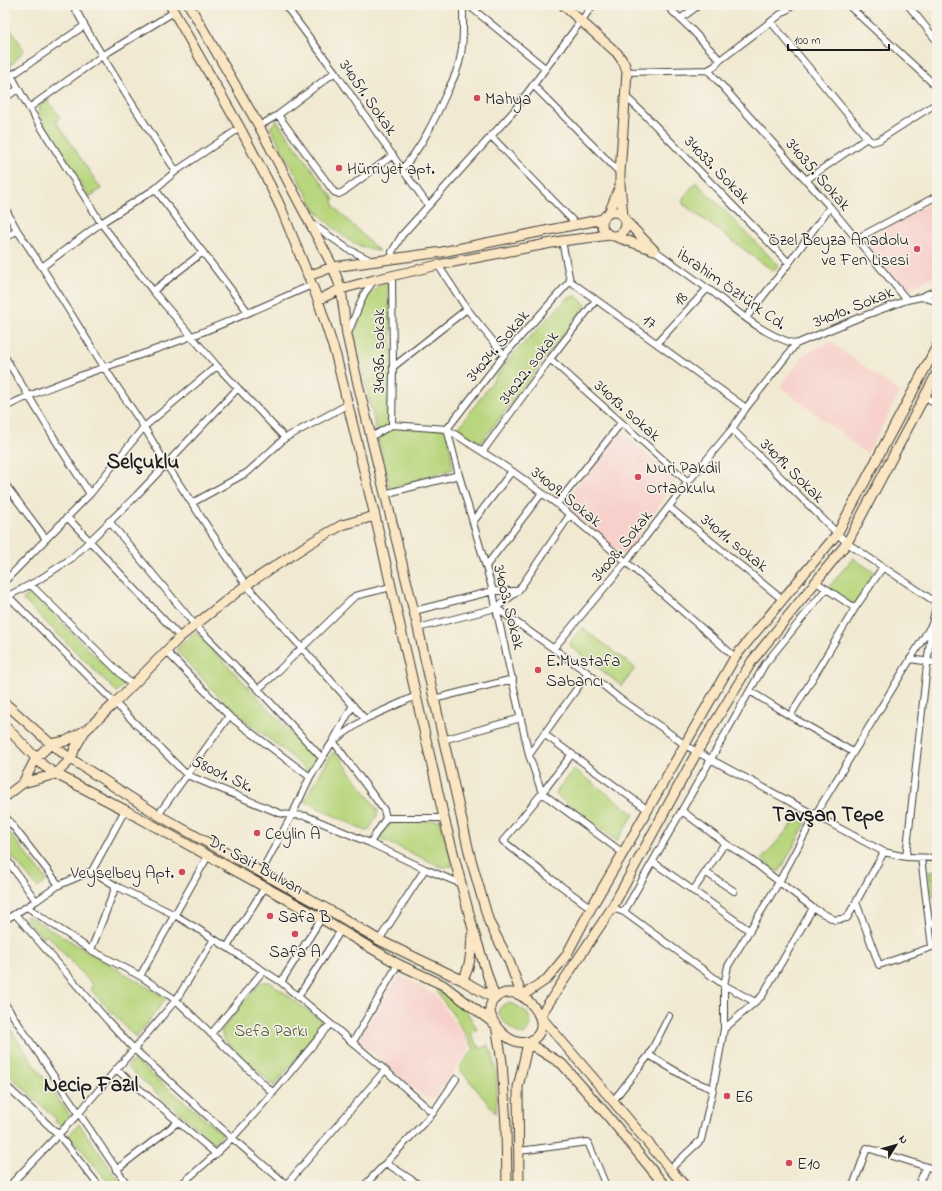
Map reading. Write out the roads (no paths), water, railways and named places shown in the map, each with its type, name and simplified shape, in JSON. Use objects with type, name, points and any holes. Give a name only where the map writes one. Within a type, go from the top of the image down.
[{"type":"main road","points":[[189,5],[259,126],[333,267],[342,289],[347,335],[384,494],[414,611],[470,856],[489,922],[509,961],[522,996]]},
{"type":"main road","points":[[318,300],[342,289],[438,265],[562,241],[621,234],[624,231],[626,223],[624,218],[620,173],[627,72],[624,63],[616,53],[562,5]]},
{"type":"main road","points":[[172,8],[240,128],[281,208],[318,300],[336,356],[375,516],[444,818],[462,884],[472,930],[495,999]]},
{"type":"main road","points":[[620,184],[602,226],[606,233],[654,250]]},
{"type":"main road","points":[[308,276],[333,267],[442,252],[576,224],[616,212],[624,218],[654,250]]},
{"type":"main road","points":[[522,996],[548,979],[566,956],[591,908],[735,657],[783,600],[836,533],[937,346]]},
{"type":"main road","points":[[685,1186],[614,1100],[540,1016],[529,1002],[522,996],[512,993],[505,993],[495,999],[490,1005],[490,1011],[496,1025],[509,1039],[523,1044],[528,1043],[540,1031],[540,1016],[612,908],[697,752],[752,661],[847,543],[937,373]]},
{"type":"main road","points":[[5,796],[23,783],[56,774],[71,759],[74,748],[85,731],[180,637],[246,585],[312,542],[342,526],[375,516]]},
{"type":"main road","name":"Dr. Sait Bulvarı","points":[[5,703],[51,744],[71,759],[158,814],[336,914],[379,940],[462,980],[495,999]]},
{"type":"main road","name":"Dr. Sait Bulvarı","points":[[5,726],[44,766],[56,774],[125,810],[321,918],[398,964],[443,985],[496,1025]]},
{"type":"main road","points":[[23,783],[36,758],[51,744],[66,741],[85,731]]},
{"type":"main road","points":[[462,980],[468,968],[472,930]]},
{"type":"main road","points":[[496,1025],[502,1069],[506,1126],[507,1186]]},
{"type":"main road","points":[[519,1186],[518,1087],[528,1043]]},
{"type":"main road","points":[[528,1043],[562,1064],[607,1115],[665,1186]]},
{"type":"street","points":[[72,5],[102,56],[176,171]]},
{"type":"street","name":"34051. Sokak","points":[[285,5],[335,72],[428,205]]},
{"type":"street","points":[[402,169],[412,158],[440,109],[458,69],[463,33],[463,5]]},
{"type":"street","points":[[468,5],[545,68]]},
{"type":"street","points":[[393,259],[392,252],[402,235],[512,112],[593,5]]},
{"type":"street","points":[[666,5],[720,60]]},
{"type":"street","points":[[680,18],[699,5]]},
{"type":"street","points":[[627,72],[708,70],[793,5]]},
{"type":"street","points":[[848,5],[937,87]]},
{"type":"street","points":[[908,5],[937,41]]},
{"type":"street","points":[[29,108],[172,8]]},
{"type":"street","points":[[771,22],[867,138],[872,142],[879,140],[937,103]]},
{"type":"street","points":[[5,80],[84,26]]},
{"type":"street","points":[[5,64],[29,108],[101,223],[153,291],[217,366],[285,438]]},
{"type":"street","name":"34035. Sokak","points":[[708,70],[830,207],[907,300]]},
{"type":"street","points":[[259,126],[278,115],[335,72]]},
{"type":"street","points":[[533,85],[620,173]]},
{"type":"street","points":[[5,98],[18,89]]},
{"type":"street","name":"34033. Sokak","points":[[625,96],[646,115],[789,264]]},
{"type":"street","points":[[278,115],[334,192],[339,194],[393,155]]},
{"type":"street","points":[[42,267],[101,223],[155,189],[176,171],[240,128]]},
{"type":"street","points":[[491,136],[576,224]]},
{"type":"street","points":[[806,180],[867,138]]},
{"type":"street","points":[[155,189],[248,312]]},
{"type":"street","points":[[856,239],[937,196]]},
{"type":"street","points":[[746,318],[789,264],[830,207]]},
{"type":"street","points":[[5,208],[17,230],[42,267],[104,367],[144,426],[166,464],[246,585],[365,719]]},
{"type":"street","points":[[310,222],[348,250],[373,262]]},
{"type":"street","points":[[5,239],[17,230]]},
{"type":"street","points":[[562,241],[570,281]]},
{"type":"street","name":"İbrahim Öztürk Cd.","points":[[654,250],[770,334],[784,341],[796,344]]},
{"type":"street","points":[[153,291],[203,252]]},
{"type":"street","points":[[438,265],[467,309],[504,355]]},
{"type":"street","name":"34036. sokak","points":[[392,276],[392,425]]},
{"type":"street","points":[[347,335],[364,294],[374,280]]},
{"type":"street","name":"17","points":[[570,281],[746,408]]},
{"type":"street","name":"34024. Sokak","points":[[447,429],[504,355],[570,281]]},
{"type":"street","points":[[5,407],[29,396],[104,367],[192,336],[312,285]]},
{"type":"street","name":"18","points":[[657,343],[707,289]]},
{"type":"street","points":[[921,298],[937,290]]},
{"type":"street","points":[[921,298],[937,301]]},
{"type":"street","name":"34010. Sokak","points":[[796,344],[858,318],[907,300],[921,298]]},
{"type":"street","name":"34022. sokak","points":[[483,451],[550,359],[596,300]]},
{"type":"street","points":[[392,367],[467,309]]},
{"type":"street","name":"34008. Sokak","points":[[554,648],[626,562],[688,482],[732,429],[746,408],[796,344]]},
{"type":"street","points":[[5,357],[90,494]]},
{"type":"street","name":"34013. sokak","points":[[550,359],[688,482]]},
{"type":"street","points":[[5,582],[90,494],[144,426],[217,366]]},
{"type":"street","points":[[7,594],[38,582],[72,558],[166,464],[238,388]]},
{"type":"street","points":[[925,395],[937,406]]},
{"type":"street","points":[[192,502],[248,472],[285,438],[347,405]]},
{"type":"street","points":[[557,504],[621,423]]},
{"type":"street","points":[[371,437],[392,425],[447,429]]},
{"type":"street","name":"34009. Sokak","points":[[447,429],[483,451],[557,504],[735,657]]},
{"type":"street","name":"34003. Sokak","points":[[447,429],[493,591],[529,755],[542,793]]},
{"type":"street","name":"34019. Sokak","points":[[732,429],[847,543],[937,603]]},
{"type":"street","points":[[473,522],[512,471]]},
{"type":"street","points":[[384,494],[459,475]]},
{"type":"street","points":[[5,484],[46,539]]},
{"type":"street","points":[[486,566],[542,493]]},
{"type":"street","name":"34011. sokak","points":[[669,507],[783,600]]},
{"type":"street","points":[[418,628],[496,608],[518,591],[570,515]]},
{"type":"street","points":[[68,518],[180,637]]},
{"type":"street","points":[[109,521],[195,625],[258,689],[322,758]]},
{"type":"street","points":[[790,716],[854,608],[882,567]]},
{"type":"street","points":[[816,582],[854,608]]},
{"type":"street","points":[[31,585],[132,685]]},
{"type":"street","points":[[258,689],[355,596],[391,587]]},
{"type":"street","points":[[624,912],[765,664],[826,589]]},
{"type":"street","points":[[414,611],[493,591],[518,591]]},
{"type":"street","name":"58001. Sk.","points":[[7,594],[187,775],[279,813],[285,815],[299,814],[306,816],[462,884]]},
{"type":"street","points":[[906,857],[927,662],[932,624],[937,603]]},
{"type":"street","points":[[496,608],[554,648],[620,699],[697,752],[884,852],[906,857],[937,858]]},
{"type":"street","points":[[670,1169],[701,1140],[713,1089],[724,1028],[724,985],[728,966],[779,882],[814,815],[932,624]]},
{"type":"street","points":[[166,651],[229,716],[310,777]]},
{"type":"street","points":[[910,659],[937,663]]},
{"type":"street","points":[[529,755],[588,673]]},
{"type":"street","points":[[434,699],[513,679]]},
{"type":"street","points":[[750,691],[853,752]]},
{"type":"street","points":[[333,741],[365,719],[416,696]]},
{"type":"street","points":[[261,872],[292,815],[310,777],[333,741],[353,705]]},
{"type":"street","points":[[158,814],[229,716]]},
{"type":"street","points":[[443,740],[521,718]]},
{"type":"street","points":[[544,734],[648,810]]},
{"type":"street","points":[[333,741],[384,810],[386,818],[370,843]]},
{"type":"street","points":[[572,754],[503,841],[591,908]]},
{"type":"street","points":[[542,793],[623,853]]},
{"type":"street","points":[[5,920],[60,885],[92,871],[125,810]]},
{"type":"street","points":[[682,811],[813,908],[835,920],[847,918],[884,852]]},
{"type":"street","points":[[5,816],[60,885]]},
{"type":"street","points":[[386,818],[444,818]]},
{"type":"street","points":[[693,891],[725,843]]},
{"type":"street","points":[[140,976],[208,856]]},
{"type":"street","points":[[5,858],[36,901]]},
{"type":"street","points":[[856,902],[879,965],[932,947],[921,858]]},
{"type":"street","points":[[653,862],[750,931]]},
{"type":"street","points":[[379,940],[425,869]]},
{"type":"street","points":[[92,871],[116,886],[175,915],[214,938],[281,982],[353,1042],[433,1113]]},
{"type":"street","points":[[705,872],[734,892]]},
{"type":"street","points":[[91,950],[116,886]]},
{"type":"street","points":[[227,947],[265,887]]},
{"type":"street","points":[[27,907],[91,950],[140,976],[176,1000],[273,1093]]},
{"type":"street","points":[[612,908],[624,912],[724,985],[755,1002]]},
{"type":"street","points":[[724,1028],[762,996],[813,908]]},
{"type":"street","points":[[15,914],[108,1021],[134,1048],[287,1186],[385,1070]]},
{"type":"street","points":[[281,982],[321,918]]},
{"type":"street","points":[[929,924],[937,923]]},
{"type":"street","points":[[298,997],[341,930]]},
{"type":"street","points":[[9,1186],[79,1113],[176,1000],[214,938]]},
{"type":"street","points":[[353,1042],[398,964]]},
{"type":"street","points":[[211,1034],[263,971]]},
{"type":"street","points":[[5,1004],[128,1186]]},
{"type":"street","points":[[614,1100],[649,1055],[669,1016]]},
{"type":"street","points":[[179,1186],[232,1138],[273,1093],[330,1024]]},
{"type":"street","points":[[649,1055],[690,1080],[713,1089]]},
{"type":"street","points":[[116,1069],[216,1154]]},
{"type":"street","points":[[364,1186],[433,1113],[456,1079]]},
{"type":"street","points":[[5,1085],[58,1134],[99,1186]]},
{"type":"street","points":[[116,1170],[178,1122]]},
{"type":"street","points":[[519,1151],[588,1142],[606,1186]]},
{"type":"street","points":[[852,1186],[867,1148],[937,1170]]},
{"type":"street","points":[[386,1163],[421,1186]]},
{"type":"street","points":[[918,1186],[926,1167]]},
{"type":"place","name":"Mahya","points":[[477,98]]},
{"type":"place","name":"Hürriyet apt.","points":[[339,168]]},
{"type":"place","name":"Özel Beyza Anadolu ve Fen Lisesi","points":[[917,249]]},
{"type":"place","name":"Nuri Pakdil Ortaokulu","points":[[638,477]]},
{"type":"place","name":"E.Mustafa Sabancı","points":[[538,670]]},
{"type":"place","name":"Ceylin A","points":[[257,833]]},
{"type":"place","name":"Veyselbey Apt.","points":[[182,872]]},
{"type":"place","name":"Safa B","points":[[270,916]]},
{"type":"place","name":"Safa A","points":[[295,934]]},
{"type":"place","name":"E6","points":[[727,1096]]},
{"type":"place","name":"E10","points":[[789,1163]]},
{"type":"district","name":"Selçuklu","points":[[143,461]]},
{"type":"district","name":"Tavşan Tepe","points":[[828,814]]},
{"type":"district","name":"Necip Fazıl","points":[[91,1084]]},
{"type":"park label","name":"Sefa Parkı","points":[[271,1030]]}]
